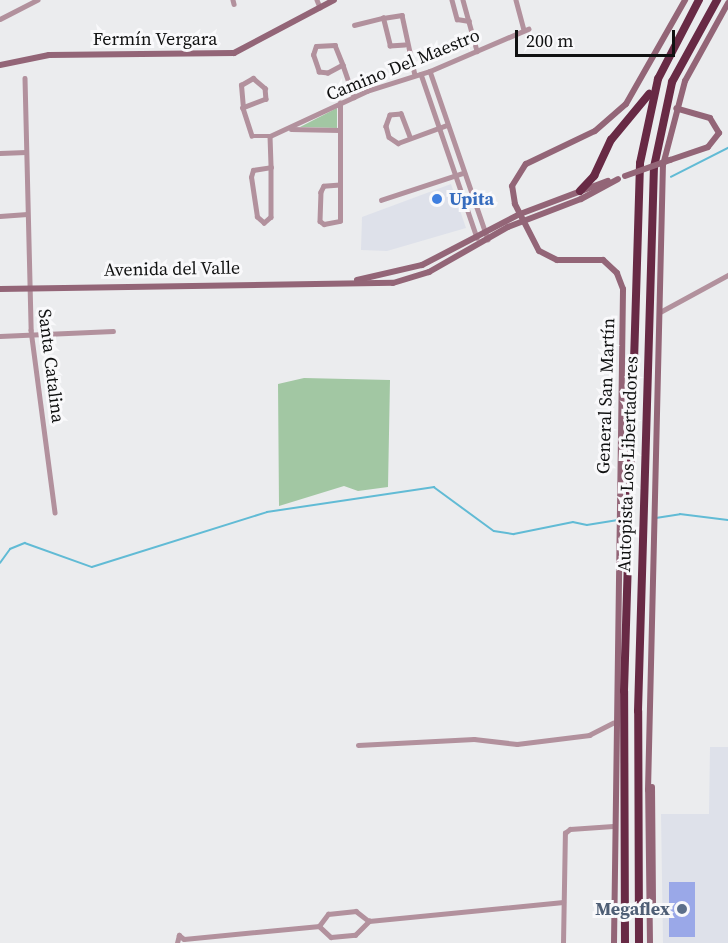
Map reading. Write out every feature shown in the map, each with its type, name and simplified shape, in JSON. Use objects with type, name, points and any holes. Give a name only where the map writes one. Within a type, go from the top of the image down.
[{"type":"highway","name":"Autopista Los Libertadores","points":[[625,943],[628,539],[640,163],[663,67],[699,0]]},
{"type":"highway","name":"Autopista Los Libertadores","points":[[639,943],[643,536],[656,146],[680,63],[717,0]]},
{"type":"highway","points":[[580,191],[594,176],[611,140],[640,110],[663,67]]},
{"type":"street","points":[[0,19],[37,0]]},
{"type":"street","points":[[317,0],[320,7]]},
{"type":"street","name":"Fermín Vergara","points":[[0,65],[50,55],[234,54],[334,0]]},
{"type":"street","points":[[452,0],[457,19],[469,21]]},
{"type":"street","points":[[463,0],[477,51]]},
{"type":"street","name":"Camino Del Maestro","points":[[270,136],[290,129],[354,97],[430,71],[526,29],[516,0]]},
{"type":"street","name":"General San Martín","points":[[614,943],[613,723],[621,279],[603,260],[561,261],[544,256],[523,222],[512,191],[518,172],[534,159],[595,131],[618,112],[638,87],[685,0]]},
{"type":"street","points":[[650,940],[649,765],[663,165],[676,108],[698,52],[728,3]]},
{"type":"street","points":[[354,25],[402,15],[410,38],[405,45]]},
{"type":"street","points":[[383,18],[390,45],[405,45]]},
{"type":"street","points":[[343,65],[323,74],[319,72],[313,55],[316,46],[335,45],[343,65],[354,97]]},
{"type":"street","points":[[405,45],[479,244]]},
{"type":"street","points":[[430,71],[463,173],[488,239]]},
{"type":"street","name":"Santa Catalina","points":[[24,78],[28,286],[55,512]]},
{"type":"street","points":[[243,108],[266,99],[258,79],[241,85],[243,108],[252,136],[270,136],[271,167],[271,217],[264,223],[257,217],[251,173],[271,167]]},
{"type":"street","points":[[340,103],[339,130],[340,185],[340,221],[324,224],[320,221],[321,192],[324,186],[340,185]]},
{"type":"street","name":"Avenida del Valle","points":[[345,282],[414,268],[520,214],[708,147],[719,133],[710,118],[676,108]]},
{"type":"street","points":[[410,138],[401,114],[390,115],[386,126],[389,137],[398,142],[438,129],[447,125]]},
{"type":"street","name":"Camino Del Maestro","points":[[290,129],[339,130]]},
{"type":"street","points":[[0,153],[26,152]]},
{"type":"street","points":[[381,200],[463,173]]},
{"type":"street","name":"Avenida del Valle","points":[[0,289],[28,286],[411,279],[523,222],[622,177]]},
{"type":"street","points":[[0,216],[27,214]]},
{"type":"street","points":[[660,312],[728,274]]},
{"type":"street","points":[[0,336],[113,331]]},
{"type":"street","points":[[358,745],[474,739],[516,744],[589,735],[613,723]]},
{"type":"street","points":[[562,943],[565,833],[570,829],[613,826]]},
{"type":"street","points":[[319,926],[328,936],[355,935],[369,921],[563,902]]},
{"type":"street","points":[[177,943],[178,935],[184,941],[319,926],[328,914],[356,911],[369,921]]},
{"type":"shaded area","points":[[451,184],[466,228],[387,251],[361,250],[362,217]]},
{"type":"shaded area","points":[[710,747],[728,747],[728,943],[663,943],[661,814],[709,814]]},
{"type":"green space","points":[[337,108],[337,128],[300,127]]},
{"type":"green space","points":[[304,378],[390,380],[388,487],[358,491],[344,486],[279,506],[278,384]]},
{"type":"building","name":"Megaflex","points":[[669,882],[695,882],[695,937],[669,937]]},
{"type":"waterway","points":[[671,177],[728,148]]},
{"type":"waterway","points":[[0,563],[10,549],[25,543],[92,567],[267,512],[434,487],[494,531],[514,534],[573,522],[587,525],[618,520]]},
{"type":"waterway","points":[[656,518],[680,514],[728,520]]},
{"type":"place","name":"Upita","points":[[437,199]]},
{"type":"place","name":"Megaflex","points":[[682,909]]}]
